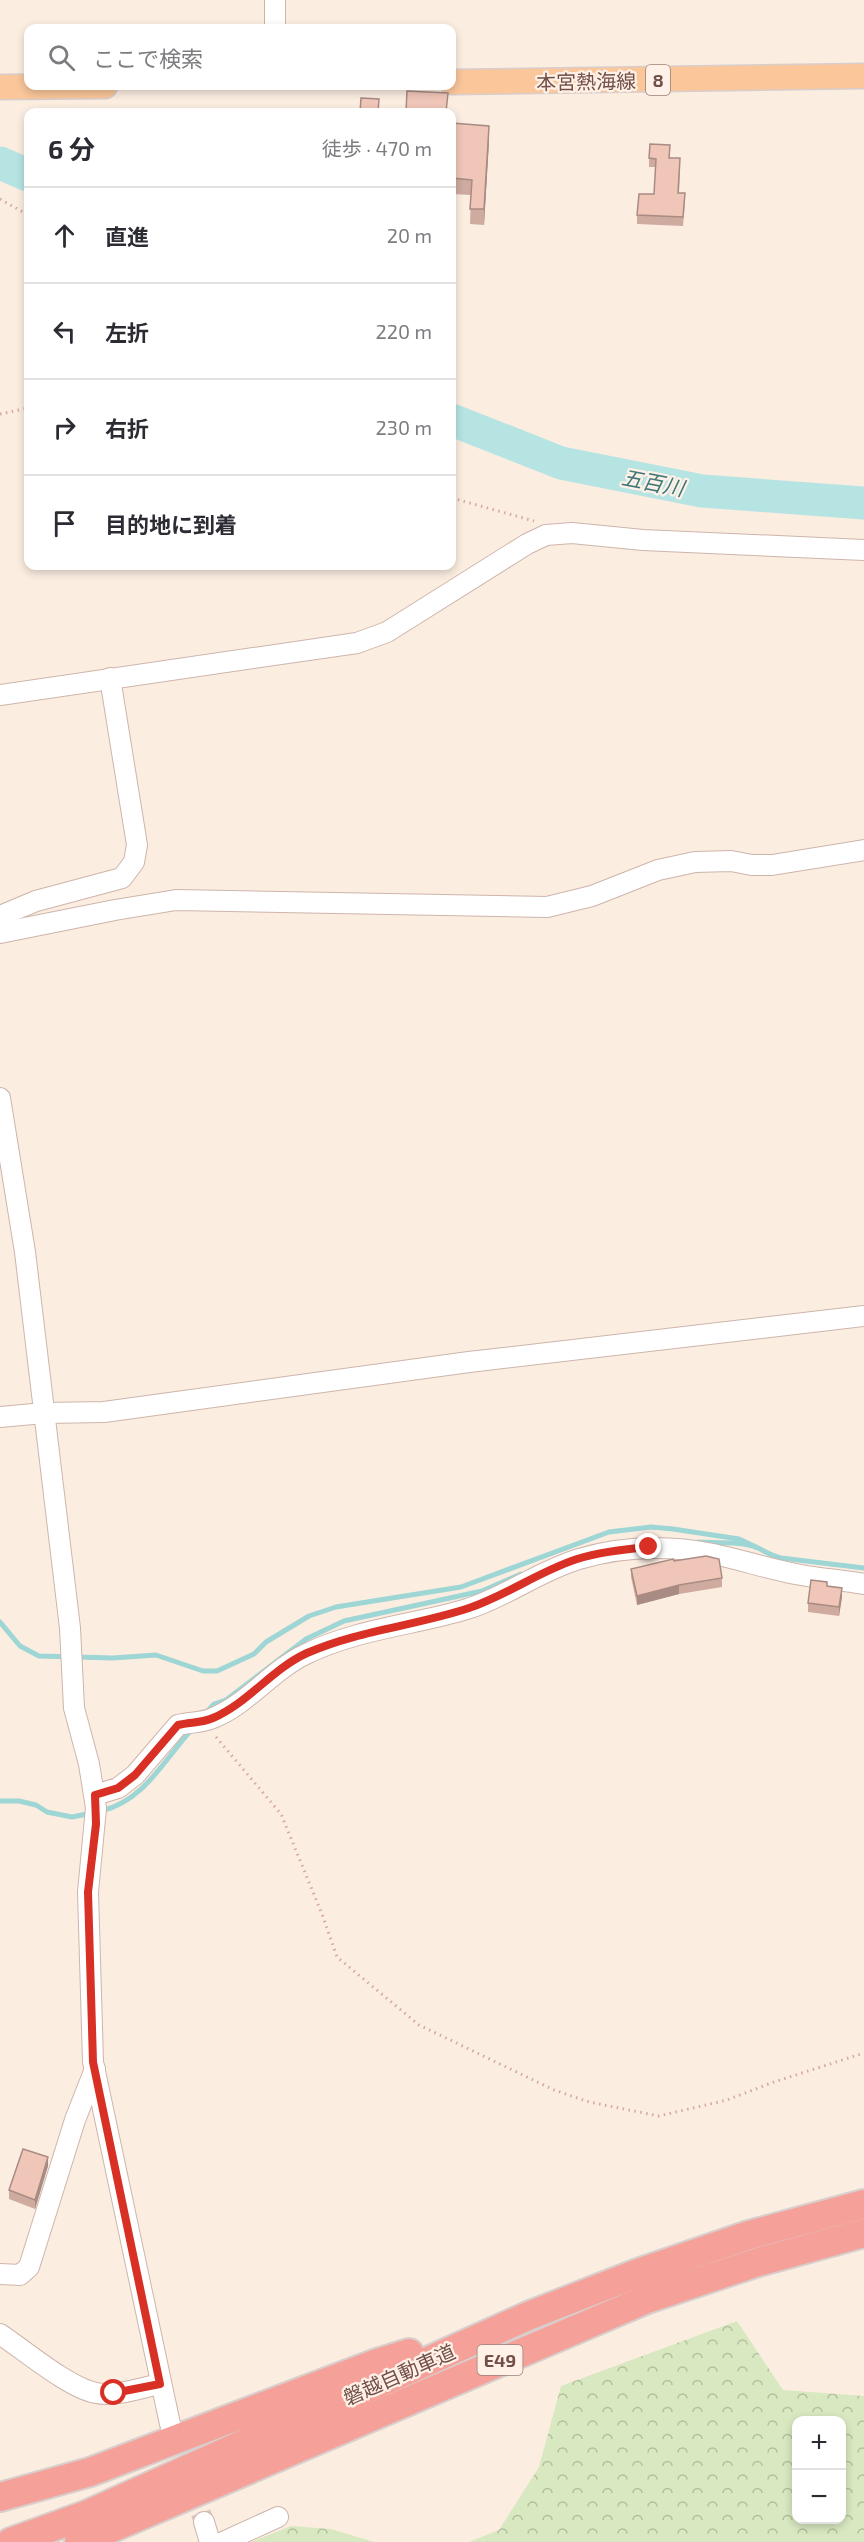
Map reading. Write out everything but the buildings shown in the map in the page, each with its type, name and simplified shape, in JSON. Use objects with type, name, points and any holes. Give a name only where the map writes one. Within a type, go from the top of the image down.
[{"type":"highway","name":"磐越自動車道","points":[[11,2542],[86,2515],[528,2316],[638,2273],[749,2235],[864,2204]]},
{"type":"highway","name":"磐越自動車道","points":[[79,2542],[146,2515],[469,2373],[647,2299],[758,2262],[864,2233]]},
{"type":"highway","points":[[0,2497],[90,2472],[377,2362],[528,2316]]},
{"type":"highway","points":[[100,2542],[146,2515]]},
{"type":"main road","name":"本宮熱海線","points":[[456,82],[864,76]]},
{"type":"main road","points":[[0,87],[24,87]]},
{"type":"street","points":[[275,0],[275,24]]},
{"type":"street","points":[[0,695],[370,640],[387,632],[527,543],[552,534],[572,533],[643,540],[864,550]]},
{"type":"street","points":[[0,916],[36,901],[122,878],[134,862],[137,845],[110,678]]},
{"type":"street","points":[[0,933],[176,900],[547,907],[592,896],[658,870],[685,863],[731,861],[772,866],[864,850]]},
{"type":"street","points":[[0,1098],[25,1252],[72,1644],[74,1708],[95,1795],[96,1824],[88,1892],[95,2069],[170,2424]]},
{"type":"street","points":[[0,1417],[44,1413],[104,1412],[470,1362],[864,1316]]},
{"type":"street","points":[[95,1795],[118,1788],[135,1775],[178,1725],[203,1722],[225,1712],[272,1676],[306,1654],[348,1637],[469,1608],[508,1593],[549,1571],[578,1559],[607,1552],[649,1547],[703,1552],[801,1575],[864,1584]]},
{"type":"street","points":[[0,2274],[20,2276],[29,2267],[75,2120],[95,2069]]},
{"type":"street","points":[[0,2334],[69,2381],[95,2393],[114,2393],[160,2384]]},
{"type":"street","points":[[223,2542],[278,2517]]},
{"type":"street","points":[[204,2522],[210,2542]]},
{"type":"path","points":[[0,199],[24,213]]},
{"type":"path","points":[[0,414],[24,409]]},
{"type":"path","points":[[456,499],[533,520],[549,529],[552,534]]},
{"type":"path","points":[[203,1722],[281,1814],[337,1957],[419,2025],[554,2090],[589,2102],[658,2116],[727,2100],[771,2083],[864,2053]]},
{"type":"green space","points":[[737,2321],[783,2390],[864,2396],[864,2542],[469,2542],[499,2530],[539,2467],[561,2386]]},
{"type":"green space","points":[[291,2526],[331,2529],[374,2542],[251,2542]]},
{"type":"waterway","name":"五百川","points":[[0,163],[24,173]]},
{"type":"waterway","name":"五百川","points":[[456,422],[561,463],[702,491],[864,503]]},
{"type":"waterway","points":[[0,1622],[20,1646],[39,1656],[113,1658],[156,1655],[203,1671],[217,1671],[254,1654],[266,1642],[309,1616],[336,1607],[461,1587],[609,1532],[651,1527],[673,1529],[739,1539],[756,1547]]},
{"type":"waterway","points":[[698,1542],[744,1544],[781,1558],[864,1568]]},
{"type":"waterway","points":[[206,1713],[214,1704],[226,1700],[306,1639],[344,1621],[482,1591],[521,1574]]},
{"type":"waterway","points":[[101,1811],[116,1806],[141,1789],[192,1729]]},
{"type":"waterway","points":[[0,1801],[19,1801],[36,1805],[47,1812],[72,1817],[92,1813]]},
{"type":"tunnel","points":[[171,2428],[204,2522]]},
{"type":"route","points":[[114,2393],[160,2384],[93,2062],[88,1892],[96,1824],[95,1795],[118,1788],[127,1782],[142,1769],[178,1725],[213,1719],[306,1654],[348,1637],[469,1608],[508,1593],[549,1571],[578,1559],[627,1548],[649,1547]]}]
